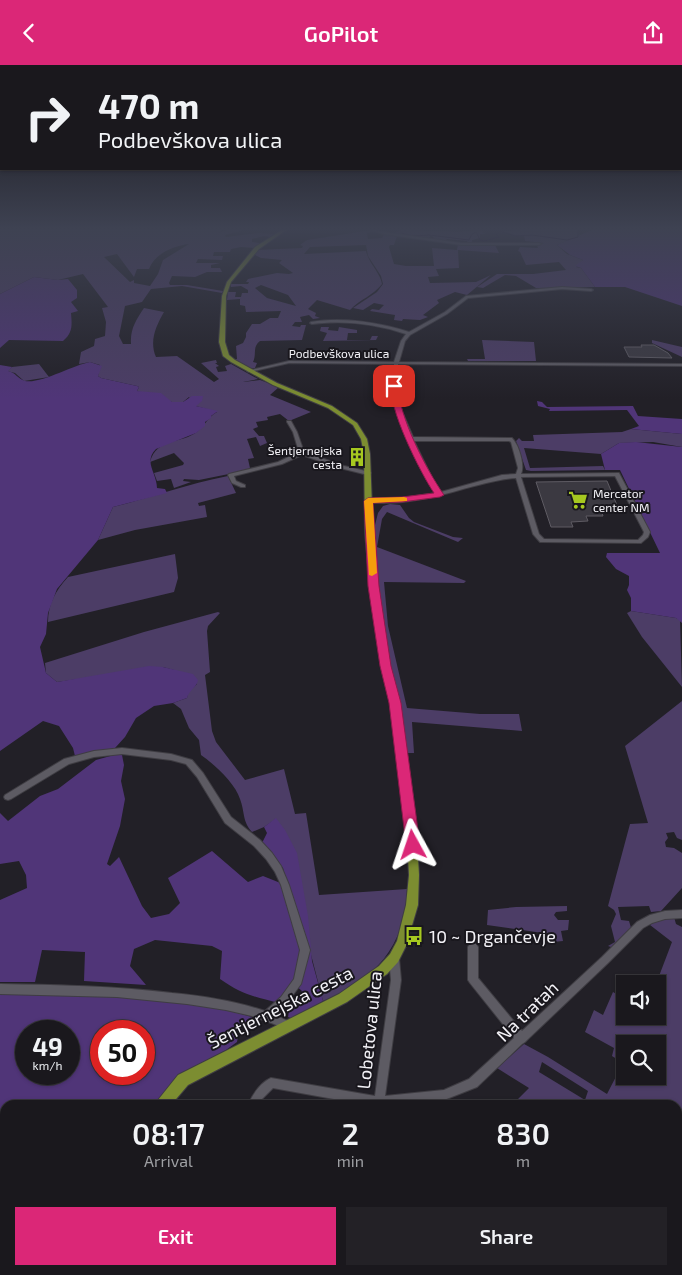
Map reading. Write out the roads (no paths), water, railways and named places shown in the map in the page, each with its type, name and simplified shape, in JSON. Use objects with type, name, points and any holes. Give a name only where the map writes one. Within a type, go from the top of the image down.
[{"type":"main road","points":[[228,286],[224,296],[222,337],[226,356],[249,371],[275,384],[318,401],[355,424],[364,439],[368,473],[368,501]]},
{"type":"main road","name":"Šentjernejska cesta","points":[[167,1100],[183,1080],[208,1065],[290,1026],[357,989],[383,970],[394,958],[402,942],[410,916],[414,875],[411,823],[395,703],[386,666],[374,586],[368,501]]},
{"type":"street","points":[[591,290],[562,289],[467,297],[438,318],[409,333],[403,341],[396,363],[682,365]]},
{"type":"street","points":[[312,323],[327,321],[346,322],[409,333]]},
{"type":"street","name":"Podbevškova ulica","points":[[249,371],[280,363],[304,361],[396,363],[395,400],[430,480],[440,495]]},
{"type":"street","points":[[289,423],[295,432],[302,453]]},
{"type":"street","points":[[368,501],[402,500],[440,495],[495,478],[518,476],[617,474],[647,532],[646,537],[639,542],[542,541],[536,534],[518,476],[521,469],[510,439],[411,439]]},
{"type":"street","points":[[244,486],[234,482],[231,475],[273,465],[302,453],[342,467],[368,473]]},
{"type":"street","points":[[8,797],[67,761],[94,754],[122,751],[171,757],[189,762],[200,775],[228,820],[257,843],[269,856],[278,869],[285,885],[305,950],[298,981],[284,1000],[268,1015]]},
{"type":"street","name":"Na tratah","points":[[408,1100],[444,1095],[473,1083],[522,1039],[541,1018],[605,961],[640,925],[666,915],[682,914]]},
{"type":"street","points":[[474,947],[473,980],[522,1039]]},
{"type":"street","name":"Lobetova ulica","points":[[380,1100],[396,980],[394,958]]},
{"type":"street","points":[[0,989],[124,991],[215,1003],[268,1015],[290,1026]]},
{"type":"street","name":"Na tratah","points":[[256,1100],[258,1095],[271,1083],[358,1100]]},
{"type":"place","name":"Šentjernejska cesta","points":[[357,457]]},
{"type":"place","name":"Mercator center NM","points":[[578,500]]},
{"type":"place","name":"10 ~ Drgančevje","points":[[414,936]]}]
